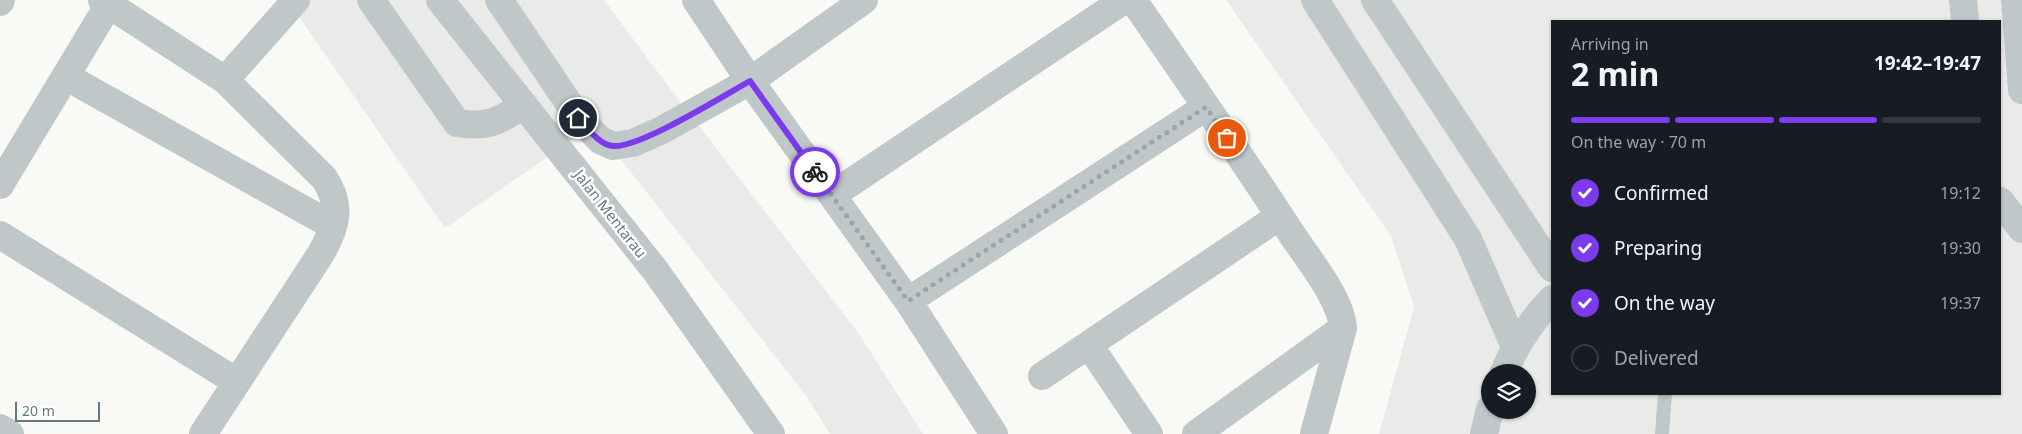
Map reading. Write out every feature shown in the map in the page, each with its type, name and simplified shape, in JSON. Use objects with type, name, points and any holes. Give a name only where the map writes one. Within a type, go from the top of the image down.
[{"type":"street","points":[[225,80],[296,0]]},
{"type":"street","points":[[371,0],[457,123],[475,126],[486,125],[498,121],[524,106]]},
{"type":"street","name":"Jalan Mentarau","points":[[440,0],[654,270],[771,434]]},
{"type":"street","points":[[499,0],[578,118],[600,140],[612,146],[634,142],[662,130],[750,81],[864,0]]},
{"type":"street","points":[[696,0],[750,81],[908,301],[994,434]]},
{"type":"street","points":[[832,195],[1124,0]]},
{"type":"street","points":[[1133,0],[1280,216],[1333,297],[1342,315],[1343,328],[1314,434]]},
{"type":"street","points":[[1315,0],[1468,239],[1515,347]]},
{"type":"street","points":[[1375,0],[1551,266]]},
{"type":"street","points":[[1963,0],[1965,20]]},
{"type":"street","points":[[2015,0],[2022,90]]},
{"type":"street","points":[[0,185],[67,77],[106,2],[225,80],[324,178],[332,190],[336,203],[331,236],[203,434]]},
{"type":"street","points":[[67,77],[333,226]]},
{"type":"street","points":[[908,301],[1206,107]]},
{"type":"street","points":[[2001,202],[2022,229]]},
{"type":"street","points":[[1042,376],[1280,216]]},
{"type":"street","points":[[0,235],[237,382]]},
{"type":"street","points":[[1508,364],[1515,347],[1537,314],[1551,300]]},
{"type":"street","points":[[1196,434],[1343,328]]},
{"type":"street","points":[[1089,344],[1149,434]]},
{"type":"street","points":[[1484,434],[1488,419]]},
{"type":"street","points":[[0,428],[10,434]]},
{"type":"lane","points":[[1662,434],[1665,395]]},
{"type":"shaded area","points":[[282,0],[604,0],[859,334],[923,434],[830,434],[807,397],[594,125],[445,228],[291,5]]},
{"type":"shaded area","points":[[1226,0],[2022,0],[2022,434],[1379,434],[1414,307],[1391,236]]},
{"type":"way so far","points":[[815,172],[908,301],[1206,107],[1227,138]]},
{"type":"route","points":[[578,118],[600,140],[612,146],[634,142],[662,130],[750,81],[815,172]]}]
